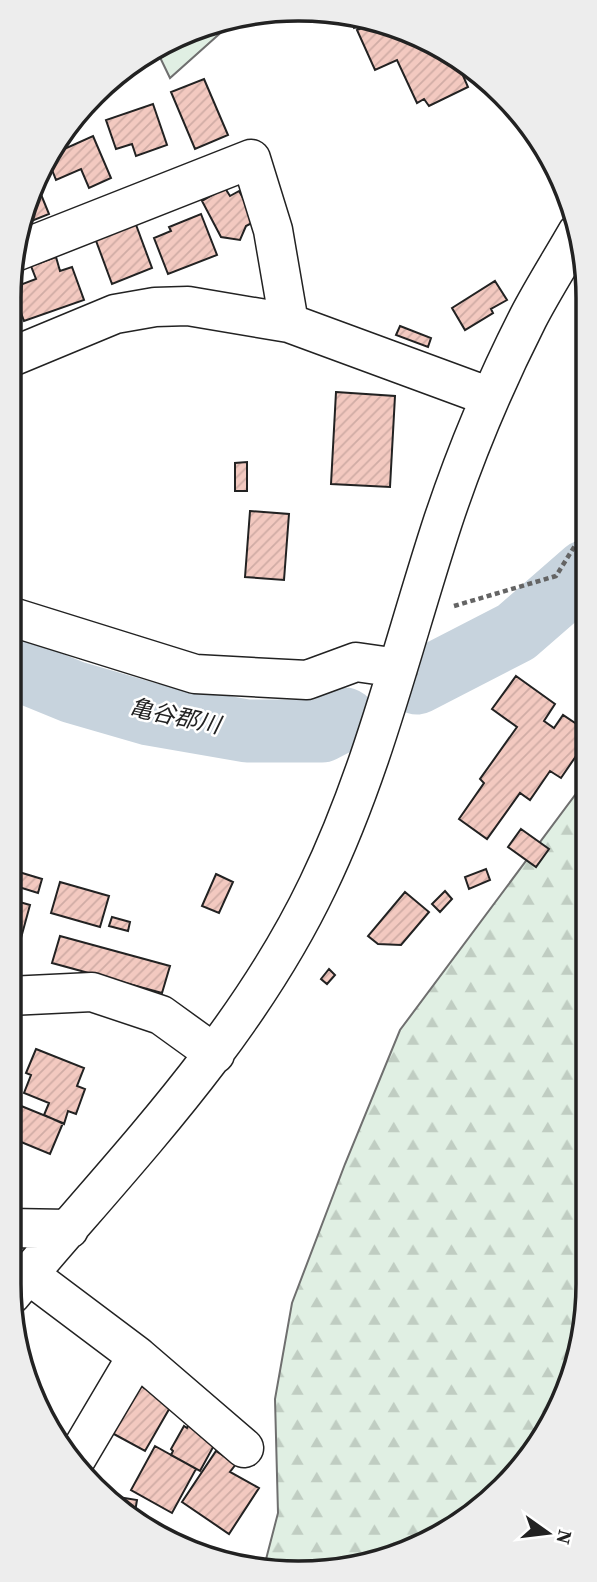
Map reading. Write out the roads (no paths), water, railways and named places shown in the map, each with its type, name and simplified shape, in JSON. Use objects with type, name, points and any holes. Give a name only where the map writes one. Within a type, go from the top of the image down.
[{"type":"street","points":[[25,248],[251,159],[272,230],[289,323]]},
{"type":"street","points":[[21,1284],[119,1172],[215,1054],[267,979],[317,887],[355,802],[444,518],[490,397],[529,316],[571,245]]},
{"type":"street","points":[[21,353],[115,314],[155,307],[188,306],[289,323],[490,397]]},
{"type":"street","points":[[21,620],[194,674],[307,680],[356,662],[398,668]]},
{"type":"street","points":[[21,995],[92,992],[161,1015],[215,1054]]},
{"type":"street","points":[[21,1228],[69,1229]]},
{"type":"street","points":[[21,1286],[137,1356],[244,1448]]},
{"type":"street","points":[[79,1453],[137,1356]]},
{"type":"waterway","name":"亀谷郡川","points":[[417,683],[516,632],[576,580]]},
{"type":"waterway","name":"亀谷郡川","points":[[21,671],[73,692],[149,714],[247,731],[322,731],[345,719]]}]
